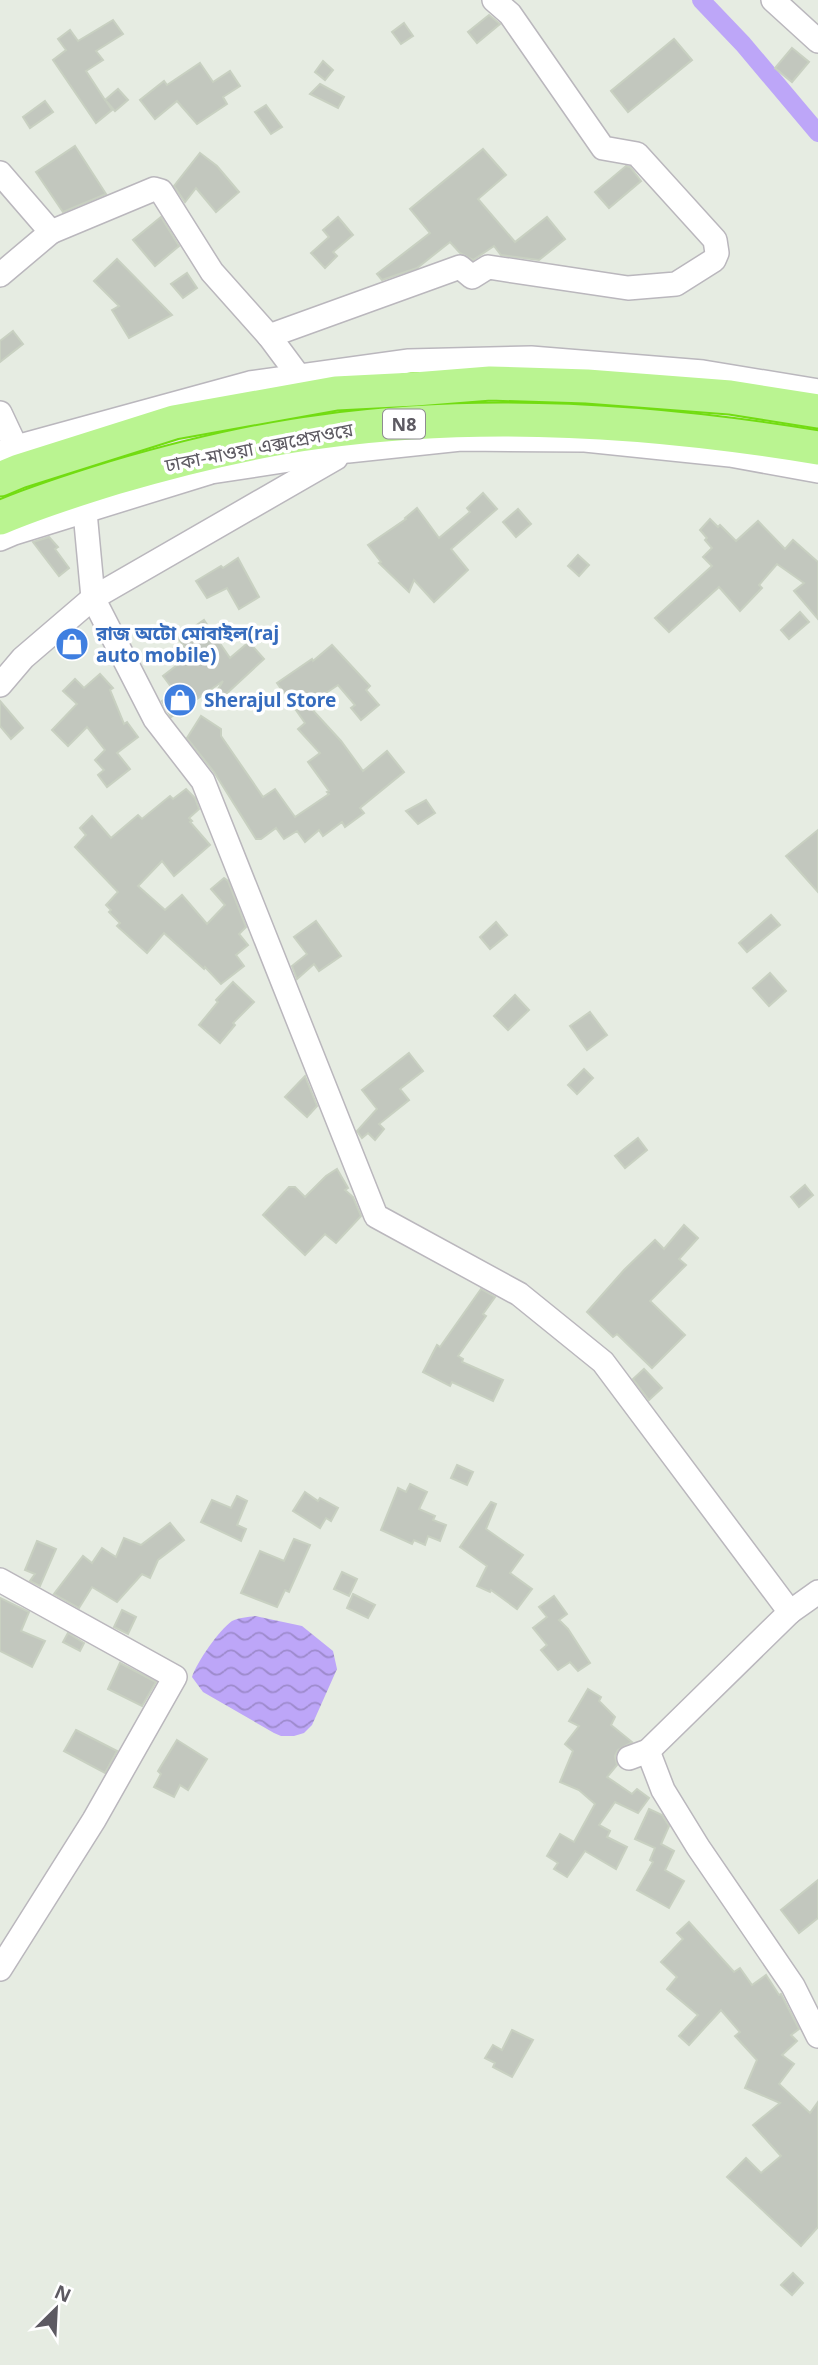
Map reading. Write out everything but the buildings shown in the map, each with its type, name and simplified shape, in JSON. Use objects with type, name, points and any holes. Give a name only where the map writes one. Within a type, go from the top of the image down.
[{"type":"highway","name":"ঢাকা-মাওয়া এক্সপ্রেসওয়ে","points":[[0,480],[19,471],[174,422],[336,393],[490,383],[587,386],[730,397],[818,411]]},
{"type":"highway","name":"ঢাকা-মাওয়া এক্সপ্রেসওয়ে","points":[[0,518],[40,501],[179,459],[318,432],[416,422],[491,420],[634,426],[725,434],[818,448]]},
{"type":"street","points":[[270,337],[460,267],[472,277],[488,267],[628,288],[676,284],[714,260],[717,253],[715,240],[637,154],[603,148],[510,14],[494,0]]},
{"type":"street","points":[[773,0],[818,41]]},
{"type":"street","points":[[0,173],[51,232]]},
{"type":"street","points":[[0,275],[51,232],[157,189],[161,191],[212,272],[270,337],[298,375]]},
{"type":"street","points":[[0,413],[8,450],[250,383],[409,361],[531,358],[703,372],[818,391]]},
{"type":"street","points":[[0,539],[211,472],[348,451],[461,439],[585,440],[730,455],[818,471]]},
{"type":"street","points":[[0,685],[23,658],[93,597],[348,451]]},
{"type":"street","points":[[85,512],[93,597],[155,719],[203,781],[376,1216],[519,1294],[603,1362],[790,1612]]},
{"type":"street","points":[[0,1580],[175,1677],[94,1820],[0,1969]]},
{"type":"street","points":[[818,1592],[790,1612],[638,1755],[793,1986],[818,2036]]},
{"type":"water","points":[[255,1616],[302,1626],[333,1651],[337,1669],[312,1725],[304,1733],[281,1736],[274,1733],[203,1692],[192,1677],[209,1647],[227,1625],[234,1620]]},
{"type":"waterway","points":[[701,0],[743,44],[818,133]]},
{"type":"place","name":"রাজ অটো মোবাইল(raj auto mobile)","points":[[72,644]]},
{"type":"place","name":"Sherajul Store","points":[[180,700]]}]
